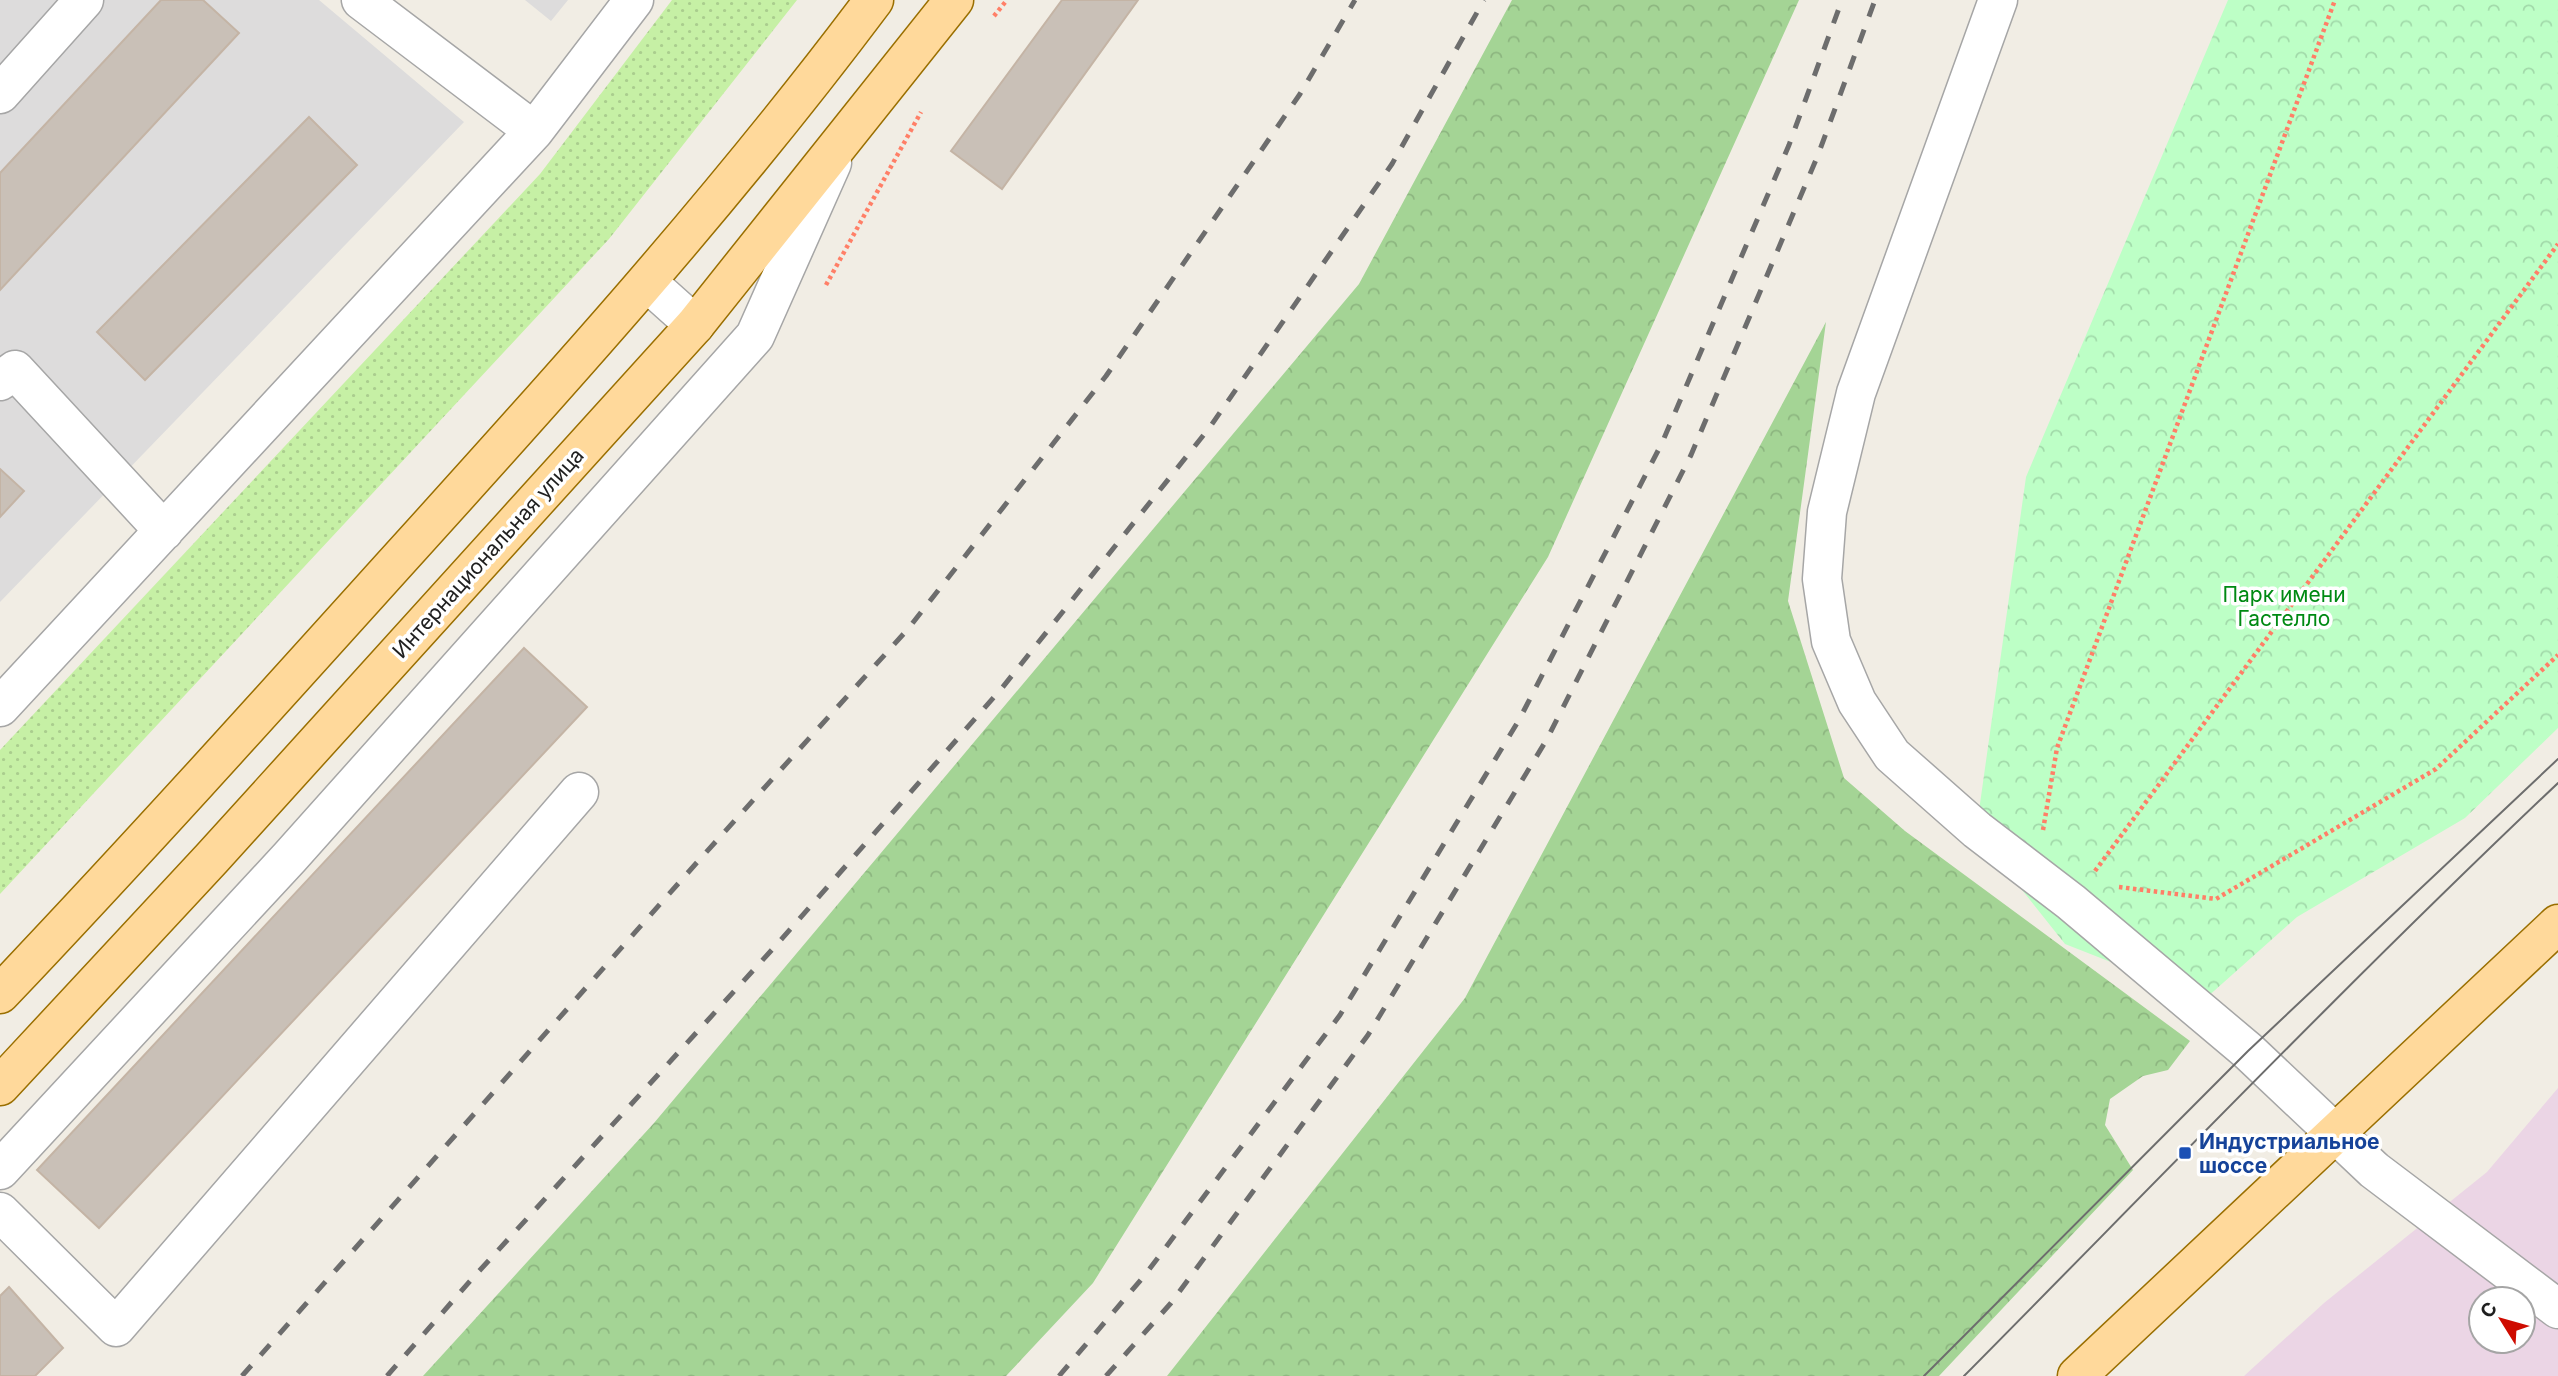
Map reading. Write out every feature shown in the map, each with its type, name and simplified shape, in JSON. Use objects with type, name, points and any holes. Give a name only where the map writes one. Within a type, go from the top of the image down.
[{"type":"main road","points":[[0,995],[456,496],[647,282],[836,51],[874,0]]},
{"type":"main road","name":"Интернациональная улица","points":[[0,1086],[221,848],[695,325],[954,0]]},
{"type":"main road","points":[[2077,1376],[2558,924]]},
{"type":"street","points":[[0,94],[84,0]]},
{"type":"street","points":[[361,0],[534,131]]},
{"type":"street","points":[[0,707],[534,131],[634,0]]},
{"type":"street","points":[[1998,0],[1856,393],[1827,512],[1822,579],[1831,641],[1857,702],[1892,755],[1977,830],[2078,892],[2374,1170],[2558,1309]]},
{"type":"street","points":[[0,1170],[290,857],[755,336],[842,141]]},
{"type":"street","points":[[647,282],[695,325]]},
{"type":"street","points":[[0,381],[15,370],[163,531]]},
{"type":"street","points":[[0,1212],[116,1327],[579,792]]},
{"type":"path","points":[[2041,842],[2057,748],[2335,0]]},
{"type":"path","points":[[2078,892],[2558,244]]},
{"type":"path","points":[[2078,892],[2216,899],[2436,769],[2558,655]]},
{"type":"shaded area","points":[[0,0],[319,0],[464,122],[0,602]]},
{"type":"shaded area","points":[[525,0],[568,0],[551,21]]},
{"type":"shaded area","points":[[2558,1088],[2558,1376],[2244,1376],[2324,1303],[2487,1172]]},
{"type":"green space","points":[[672,0],[797,0],[609,239],[0,894],[0,750],[540,174]]},
{"type":"green space","points":[[1512,0],[1799,0],[1548,557],[1093,1283],[1006,1376],[423,1376],[654,1123],[1359,284]]},
{"type":"green space","name":"Парк имени Гастелло","points":[[2228,0],[2558,0],[2558,728],[2465,818],[2297,917],[2205,999],[2065,944],[1976,832],[2026,477]]},
{"type":"green space","points":[[1826,322],[1788,601],[1844,778],[1905,831],[2190,1041],[2168,1070],[2143,1076],[2110,1099],[2105,1125],[2133,1170],[1939,1376],[1167,1376],[1465,998]]},
{"type":"building","points":[[161,0],[203,0],[239,33],[0,290],[0,173]]},
{"type":"building","points":[[1062,0],[1138,0],[1002,189],[951,151]]},
{"type":"building","points":[[309,117],[357,165],[145,380],[97,332]]},
{"type":"building","points":[[0,469],[24,491],[0,517]]},
{"type":"building","points":[[524,648],[587,707],[99,1228],[37,1170]]},
{"type":"building","points":[[9,1287],[63,1348],[35,1376],[0,1376],[0,1296]]},
{"type":"tram line","points":[[1924,1376],[2248,1051],[2558,759]]},
{"type":"tram line","points":[[1964,1376],[2333,1003],[2558,783]]},
{"type":"railway","points":[[242,1376],[700,859],[908,629],[1106,376],[1300,94],[1355,0]]},
{"type":"railway","points":[[387,1376],[779,942],[1002,688],[1210,427],[1392,164],[1484,0]]},
{"type":"railway","points":[[1059,1376],[1145,1275],[1340,1015],[1519,720],[1662,443],[1789,145],[1842,0]]},
{"type":"railway","points":[[1106,1376],[1171,1303],[1368,1035],[1547,739],[1691,455],[1818,155],[1875,0]]},
{"type":"place","name":"Индустриальное шоссе","points":[[2185,1153]]}]
